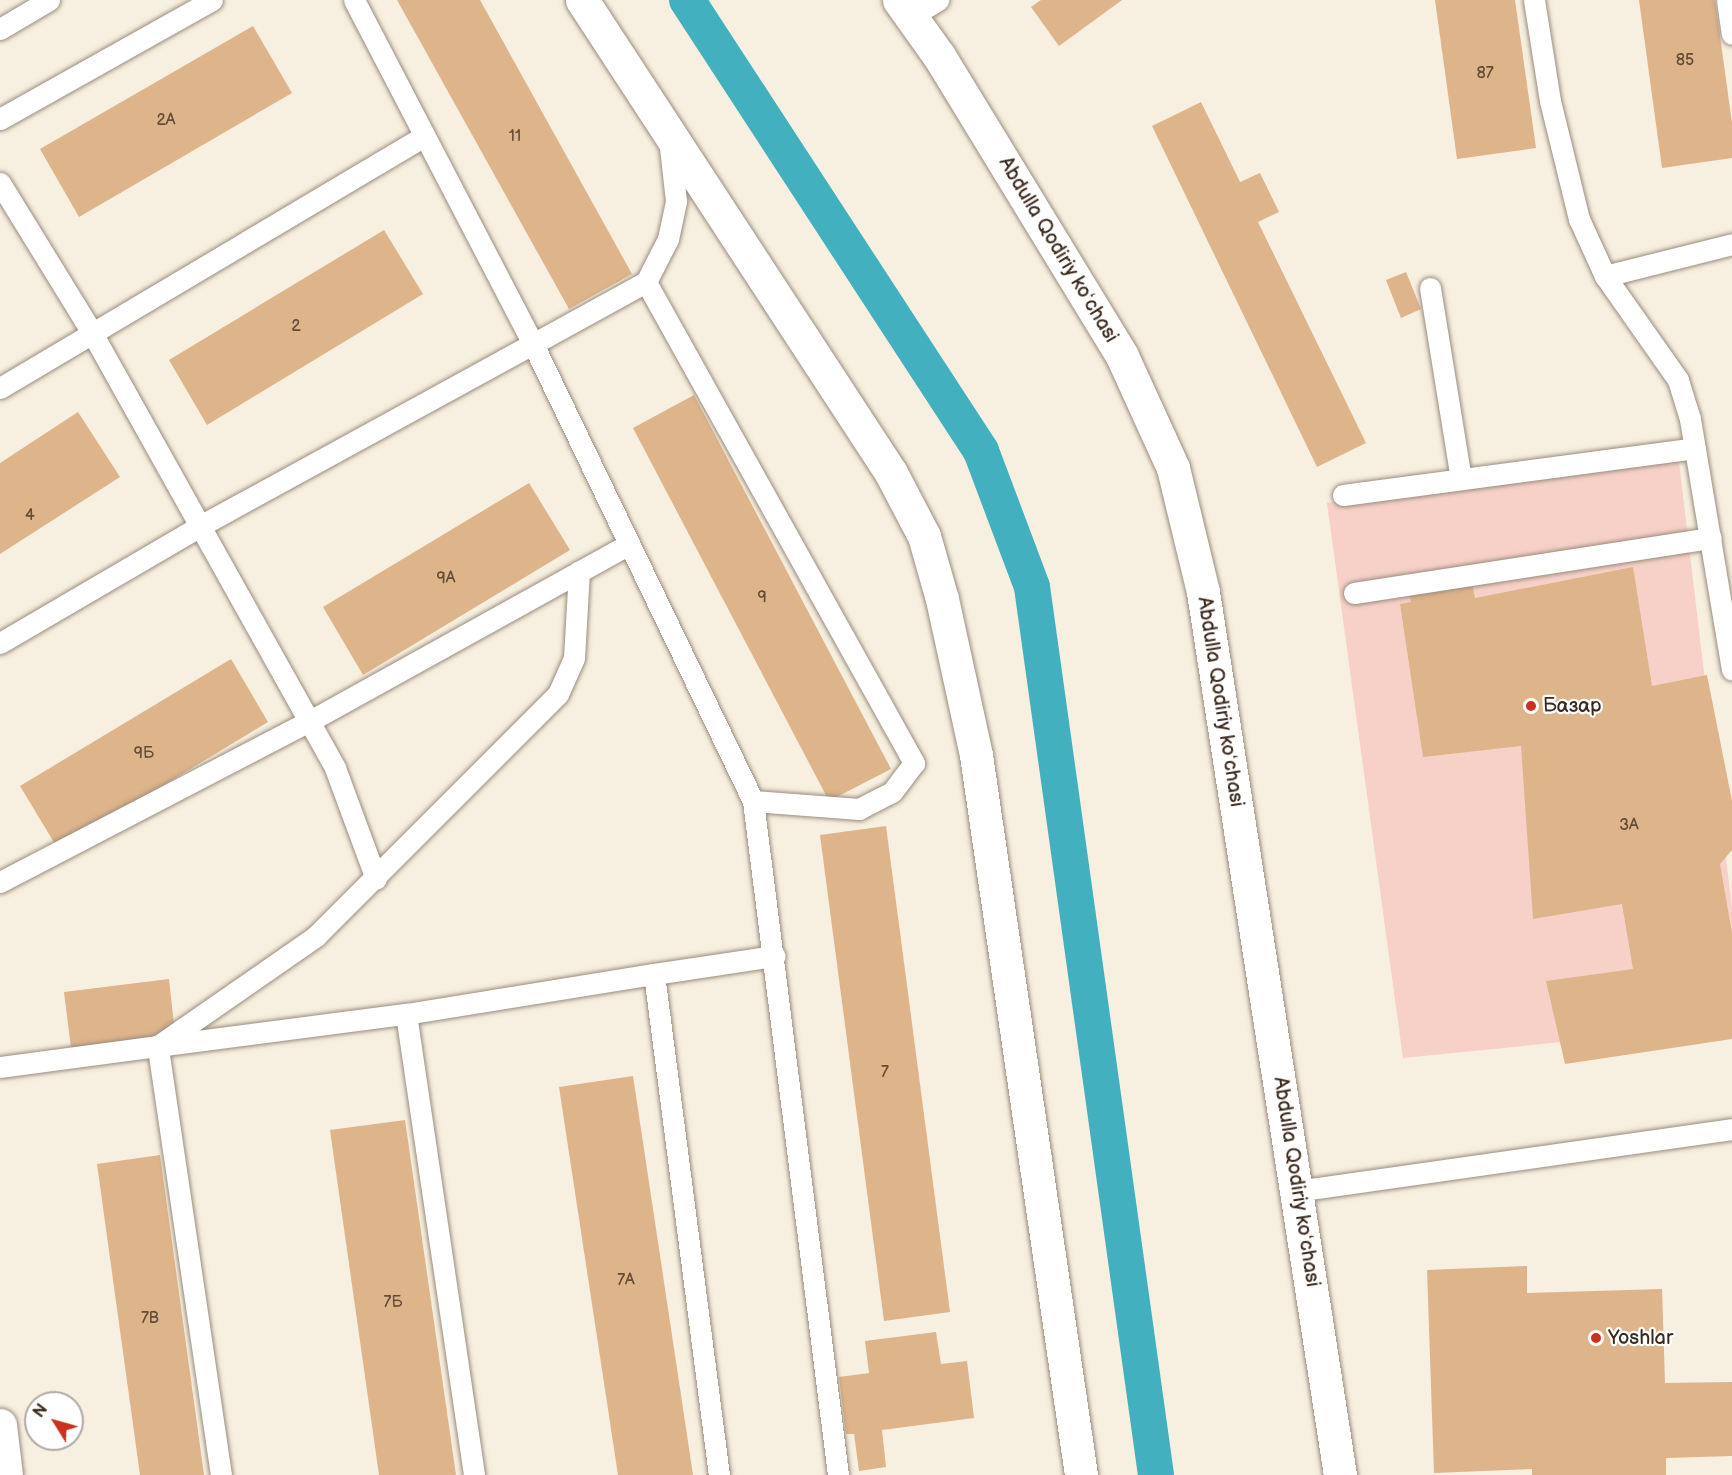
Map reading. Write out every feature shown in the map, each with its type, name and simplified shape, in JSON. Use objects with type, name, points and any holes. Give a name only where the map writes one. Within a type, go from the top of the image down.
[{"type":"street","points":[[582,0],[891,473],[924,536],[942,599],[976,755],[1081,1475]]},
{"type":"street","name":"Abdulla Qodiriy koʻchasi","points":[[905,8],[1040,218],[1122,356],[1173,468],[1203,592],[1340,1475]]},
{"type":"street","points":[[0,1425],[6,1475]]},
{"type":"lane","points":[[0,28],[49,0]]},
{"type":"lane","points":[[0,119],[212,0]]},
{"type":"lane","points":[[354,0],[422,137],[533,345],[753,801],[775,956],[838,1475]]},
{"type":"lane","points":[[905,8],[938,0]]},
{"type":"lane","points":[[1534,0],[1550,101],[1579,219],[1605,276],[1678,380],[1695,448],[1732,670]]},
{"type":"lane","points":[[1727,0],[1732,34]]},
{"type":"lane","points":[[0,643],[200,526],[646,282],[668,239],[675,201],[668,130]]},
{"type":"lane","points":[[0,388],[91,331],[422,137]]},
{"type":"lane","points":[[0,183],[91,331],[348,795],[376,879]]},
{"type":"lane","points":[[1605,276],[1732,244]]},
{"type":"lane","points":[[646,282],[914,763],[892,792],[859,809],[753,801]]},
{"type":"lane","points":[[1430,288],[1461,479]]},
{"type":"lane","points":[[1343,495],[1695,448]]},
{"type":"lane","points":[[1354,592],[1711,537]]},
{"type":"lane","points":[[0,882],[308,722],[629,544]]},
{"type":"lane","points":[[158,1047],[316,936],[376,879],[558,694],[574,658],[579,571]]},
{"type":"lane","points":[[0,1067],[406,1014],[775,956]]},
{"type":"lane","points":[[654,974],[719,1475]]},
{"type":"lane","points":[[406,1014],[474,1475]]},
{"type":"lane","points":[[158,1047],[221,1475]]},
{"type":"lane","points":[[1297,1191],[1732,1129]]},
{"type":"shaded area","name":"Базар","points":[[1678,453],[1732,909],[1732,1025],[1403,1058],[1327,503]]},
{"type":"building","points":[[397,0],[480,0],[632,274],[569,309]]},
{"type":"building","points":[[1041,0],[1122,0],[1059,46],[1031,7]]},
{"type":"building","points":[[1435,0],[1515,0],[1536,148],[1457,159]]},
{"type":"building","points":[[1639,0],[1715,0],[1732,123],[1732,158],[1662,168]]},
{"type":"building","points":[[253,26],[292,93],[79,217],[40,149]]},
{"type":"building","points":[[1201,102],[1240,182],[1260,173],[1279,212],[1258,222],[1366,443],[1317,467],[1152,126]]},
{"type":"building","points":[[384,230],[423,294],[207,425],[169,360]]},
{"type":"building","points":[[1406,272],[1421,309],[1401,318],[1386,280]]},
{"type":"building","points":[[694,395],[891,769],[829,801],[633,428]]},
{"type":"building","points":[[78,412],[120,477],[0,554],[0,463]]},
{"type":"building","points":[[529,483],[570,550],[363,675],[323,607]]},
{"type":"building","points":[[1633,567],[1652,686],[1707,675],[1732,801],[1732,850],[1720,864],[1732,933],[1732,1039],[1565,1064],[1546,981],[1633,969],[1622,904],[1533,919],[1521,746],[1423,757],[1400,604],[1411,602],[1409,591],[1472,583],[1475,598]]},
{"type":"building","points":[[231,659],[268,722],[58,849],[20,786]]},
{"type":"building","points":[[886,826],[950,1312],[884,1321],[820,835]]},
{"type":"building","points":[[169,979],[175,1034],[71,1048],[64,992]]},
{"type":"building","points":[[633,1076],[693,1475],[618,1475],[559,1087]]},
{"type":"building","points":[[405,1120],[456,1475],[379,1475],[330,1130]]},
{"type":"building","points":[[160,1155],[204,1475],[140,1475],[97,1164]]},
{"type":"building","points":[[1527,1266],[1527,1293],[1662,1289],[1665,1383],[1732,1382],[1732,1456],[1666,1458],[1666,1475],[1532,1475],[1532,1469],[1434,1473],[1427,1270]]},
{"type":"building","points":[[936,1332],[941,1364],[967,1361],[974,1418],[882,1430],[886,1467],[859,1471],[854,1434],[846,1434],[839,1377],[869,1373],[865,1341]]},
{"type":"waterway","points":[[687,0],[981,451],[1032,587],[1156,1475]]},
{"type":"place","name":"Базар","points":[[1531,706]]},
{"type":"place","name":"Yoshlar","points":[[1596,1338]]}]
